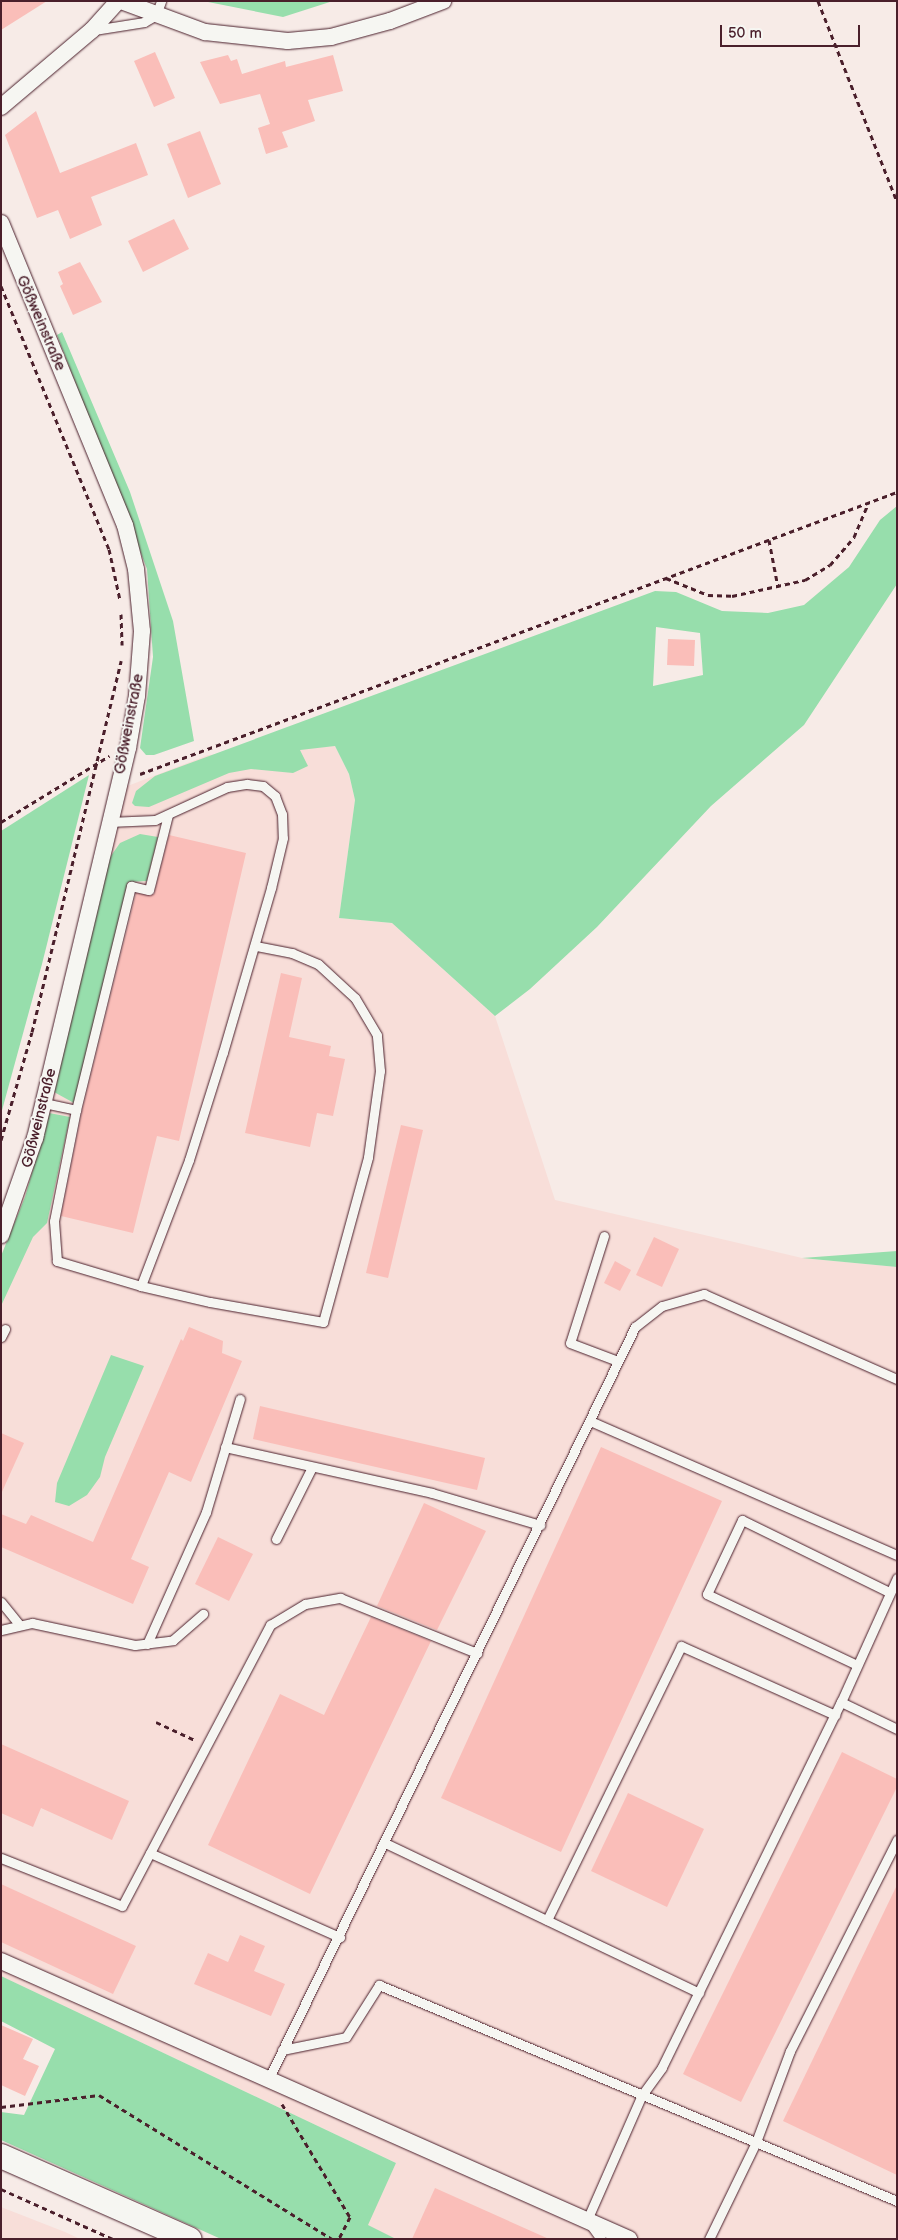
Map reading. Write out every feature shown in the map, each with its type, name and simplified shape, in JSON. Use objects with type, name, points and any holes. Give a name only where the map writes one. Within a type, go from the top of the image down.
[{"type":"main road","points":[[1,2156],[189,2239]]},
{"type":"street","points":[[1,107],[92,30],[119,1],[159,8],[205,32],[288,41],[331,37],[390,21],[443,1]]},
{"type":"street","name":"Gößweinstraße","points":[[1,223],[131,546],[140,594],[141,664],[128,748],[118,782],[44,1103],[25,1172],[1,1235]]},
{"type":"street","points":[[1,1961],[629,2239]]},
{"type":"lane","points":[[92,30],[129,26],[159,8]]},
{"type":"lane","points":[[109,822],[155,820],[227,787],[247,784],[263,786],[274,796],[282,814],[283,838],[254,946],[189,1160],[141,1286]]},
{"type":"lane","points":[[168,815],[149,890],[131,886],[76,1110],[54,1221],[57,1261],[141,1286],[210,1302],[323,1322],[368,1157],[380,1070],[377,1035],[355,998],[318,964],[292,953],[254,946]]},
{"type":"lane","points":[[44,1103],[76,1110]]},
{"type":"lane","points":[[604,1236],[570,1343],[618,1361]]},
{"type":"lane","points":[[268,2080],[340,1937],[634,1327],[662,1306],[704,1294],[897,1379]]},
{"type":"lane","points":[[147,1644],[206,1512],[240,1399]]},
{"type":"lane","points":[[590,1421],[897,1555]]},
{"type":"lane","points":[[225,1448],[432,1493],[540,1524]]},
{"type":"lane","points":[[276,1539],[312,1466]]},
{"type":"lane","points":[[857,1666],[707,1594],[742,1520],[889,1592]]},
{"type":"lane","points":[[601,2239],[587,2220],[642,2094],[662,2067],[699,1993],[835,1715],[889,1592],[897,1578]]},
{"type":"lane","points":[[1,1858],[122,1906],[270,1625],[304,1604],[340,1598],[477,1654]]},
{"type":"lane","points":[[1,1602],[19,1624]]},
{"type":"lane","points":[[1,1630],[19,1624],[54,1626],[135,1645],[174,1640],[203,1614]]},
{"type":"lane","points":[[547,1920],[681,1646],[835,1715]]},
{"type":"lane","points":[[841,1702],[897,1729]]},
{"type":"lane","points":[[709,2239],[756,2142],[790,2051],[897,1840]]},
{"type":"lane","points":[[385,1843],[699,1993]]},
{"type":"lane","points":[[150,1853],[340,1937]]},
{"type":"lane","points":[[282,2050],[346,2037],[379,1985],[897,2201]]},
{"type":"path","points":[[818,1],[897,202]]},
{"type":"path","points":[[1,286],[109,549],[121,605],[122,647]]},
{"type":"path","points":[[118,782],[897,492]]},
{"type":"path","points":[[666,578],[708,595],[732,596],[805,580],[830,565],[854,537],[868,503]]},
{"type":"path","points":[[769,540],[778,587]]},
{"type":"path","points":[[1,1140],[32,1032],[100,760],[122,656]]},
{"type":"path","points":[[1,822],[100,760]]},
{"type":"path","points":[[156,1722],[207,1746]]},
{"type":"path","points":[[268,2080],[350,2217],[339,2239]]},
{"type":"path","points":[[1,2107],[99,2095],[332,2239]]},
{"type":"path","points":[[1,2189],[113,2239]]},
{"type":"shaded area","points":[[335,746],[349,774],[355,800],[339,918],[392,923],[495,1016],[555,1200],[802,1258],[897,1267],[897,2239],[396,2239],[367,2226],[396,2163],[1,1976],[1,1256],[39,1153],[125,787],[208,755]]},
{"type":"shaded area","points":[[1,2207],[65,2232],[80,2239],[1,2239]]},
{"type":"green space","points":[[203,1],[333,1],[283,17]]},
{"type":"green space","points":[[62,332],[130,492],[173,621],[194,741],[154,755],[146,755],[140,748],[153,657],[147,569],[57,335]]},
{"type":"green space","points":[[897,506],[897,584],[804,725],[711,806],[597,927],[530,989],[495,1016],[392,923],[339,918],[355,800],[349,774],[335,746],[300,750],[308,766],[293,773],[251,769],[229,773],[149,807],[135,806],[132,803],[136,791],[155,776],[655,591],[676,592],[722,611],[768,613],[804,605],[849,567],[880,520]],"holes":[[[656,627],[700,633],[703,675],[653,686]]]},
{"type":"green space","points":[[89,775],[42,964],[1,1114],[1,831]]},
{"type":"green space","points":[[140,834],[158,837],[147,881],[128,882],[74,1103],[54,1092],[108,860],[120,843]]},
{"type":"green space","points":[[49,1113],[70,1117],[47,1223],[33,1237],[1,1306],[1,1256],[25,1197]]},
{"type":"green space","points":[[897,1251],[897,1267],[802,1258]]},
{"type":"green space","points":[[111,1355],[144,1366],[105,1457],[100,1477],[87,1495],[69,1506],[55,1502],[57,1483]]},
{"type":"green space","points":[[1,1976],[396,2163],[368,2225],[396,2239],[221,2239],[1,2140],[1,2112],[24,2115],[55,2049],[1,2021]]},
{"type":"building","points":[[1,1],[47,1],[1,30]]},
{"type":"building","points":[[155,52],[175,98],[154,107],[134,61]]},
{"type":"building","points":[[228,55],[231,61],[237,59],[242,74],[285,61],[286,67],[333,55],[343,91],[308,100],[315,121],[282,132],[288,147],[266,154],[258,128],[270,124],[260,94],[220,104],[200,62]]},
{"type":"building","points":[[36,111],[60,173],[136,143],[148,175],[91,197],[102,225],[70,239],[58,210],[37,218],[5,135]]},
{"type":"building","points":[[200,131],[221,184],[188,198],[167,144]]},
{"type":"building","points":[[174,219],[189,249],[143,272],[128,241]]},
{"type":"building","points":[[80,262],[102,302],[73,315],[60,286],[63,284],[58,272]]},
{"type":"building","points":[[668,639],[695,640],[694,666],[667,665]]},
{"type":"building","points":[[169,835],[246,853],[179,1141],[157,1136],[133,1233],[61,1216],[82,1111],[136,893],[154,894]]},
{"type":"building","points":[[281,973],[302,978],[289,1037],[331,1046],[329,1056],[345,1059],[333,1116],[317,1113],[310,1147],[245,1133]]},
{"type":"building","points":[[401,1125],[423,1130],[388,1278],[366,1273]]},
{"type":"building","points":[[654,1237],[679,1249],[662,1287],[636,1275]]},
{"type":"building","points":[[615,1261],[631,1270],[620,1291],[604,1283]]},
{"type":"building","points":[[189,1327],[223,1341],[222,1353],[242,1361],[191,1482],[169,1472],[131,1559],[149,1567],[133,1604],[1,1547],[1,1514],[26,1524],[31,1515],[93,1542],[181,1339],[183,1341]]},
{"type":"building","points":[[260,1406],[485,1458],[477,1490],[253,1439]]},
{"type":"building","points":[[1,1433],[24,1443],[1,1494]]},
{"type":"building","points":[[601,1447],[722,1501],[561,1852],[441,1798]]},
{"type":"building","points":[[424,1503],[486,1531],[437,1630],[377,1606]]},
{"type":"building","points":[[218,1537],[253,1554],[229,1601],[195,1584]]},
{"type":"building","points":[[371,1617],[431,1641],[310,1894],[208,1845],[280,1694],[324,1715]]},
{"type":"building","points":[[1,1744],[129,1801],[112,1840],[41,1808],[33,1827],[1,1813]]},
{"type":"building","points":[[842,1752],[897,1779],[897,1787],[741,2102],[683,2074]]},
{"type":"building","points":[[628,1793],[704,1829],[667,1907],[591,1871]]},
{"type":"building","points":[[1,1884],[136,1946],[113,1994],[1,1942]]},
{"type":"building","points":[[897,1885],[897,2175],[783,2121]]},
{"type":"building","points":[[240,1935],[265,1946],[254,1971],[285,1984],[271,2016],[194,1984],[208,1953],[228,1962]]},
{"type":"building","points":[[1,2025],[33,2039],[23,2059],[39,2066],[25,2096],[1,2085]]},
{"type":"building","points":[[435,2188],[549,2239],[412,2239]]}]
